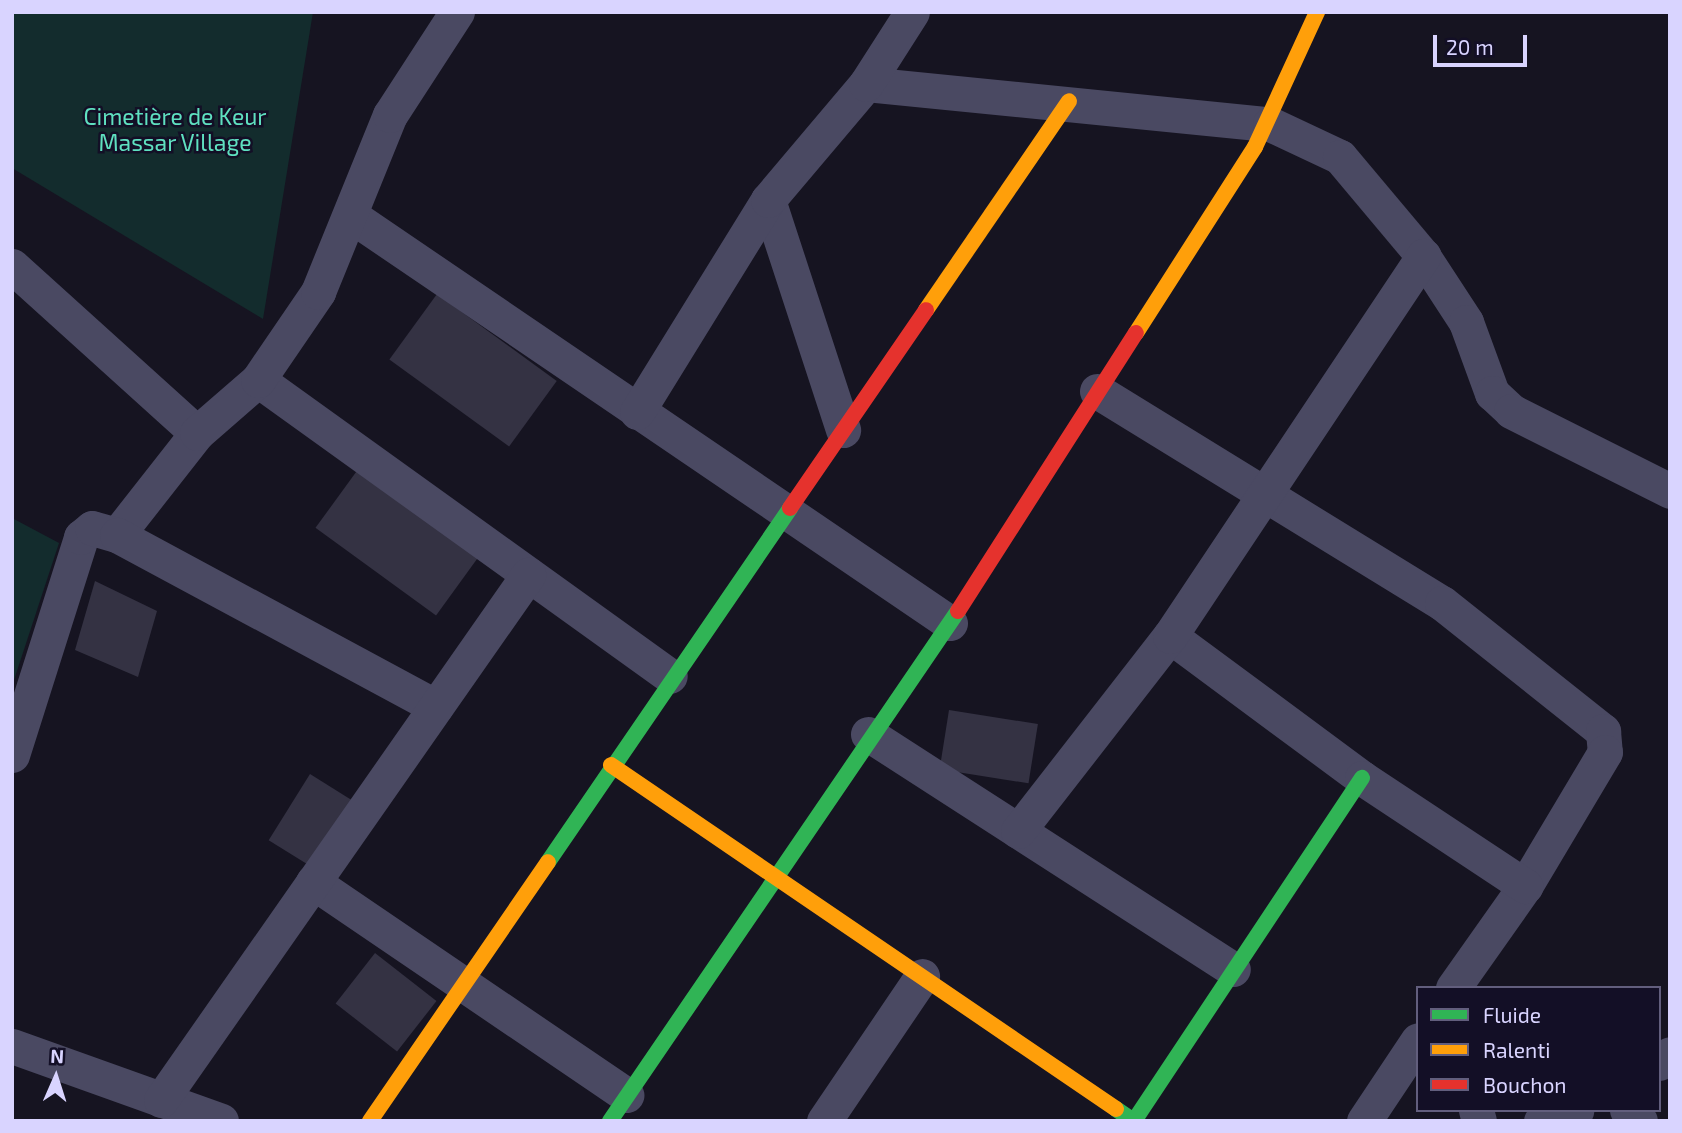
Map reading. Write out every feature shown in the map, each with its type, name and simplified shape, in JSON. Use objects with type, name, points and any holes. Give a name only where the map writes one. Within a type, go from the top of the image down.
[{"type":"street","points":[[117,535],[197,433],[258,380],[318,292],[353,217],[390,115],[457,12]]},
{"type":"street","points":[[637,412],[768,200],[866,84],[912,12]]},
{"type":"street","points":[[313,882],[463,984],[618,1108],[868,734],[950,623],[1270,124],[1317,12]]},
{"type":"street","points":[[866,84],[1069,101],[1270,124],[1340,158],[1423,256],[1466,322],[1492,393],[1511,411],[1670,491]]},
{"type":"street","points":[[370,1121],[670,676],[788,514],[1069,101]]},
{"type":"street","points":[[768,200],[843,430]]},
{"type":"street","points":[[353,217],[950,623]]},
{"type":"street","points":[[1018,831],[1170,636],[1423,256]]},
{"type":"street","points":[[12,266],[197,433]]},
{"type":"street","points":[[258,380],[670,676]]},
{"type":"street","points":[[1097,391],[1267,491],[1442,603],[1603,731],[1605,752],[1525,886],[1454,986]]},
{"type":"street","points":[[12,755],[81,537],[92,528],[117,535],[436,707]]},
{"type":"street","points":[[161,1100],[527,575]]},
{"type":"street","points":[[1170,636],[1362,778],[1525,886]]},
{"type":"street","points":[[868,734],[1233,969]]},
{"type":"street","points":[[611,765],[1134,1121],[1362,778]]},
{"type":"street","points":[[824,1121],[922,976]]},
{"type":"street","points":[[1364,1121],[1416,1043]]},
{"type":"street","points":[[12,1046],[221,1121]]},
{"type":"street","points":[[1541,1121],[1570,1112]]},
{"type":"green space","name":"Cimetière de Keur Massar Village","points":[[12,12],[313,12],[263,319],[12,168]]},
{"type":"green space","points":[[12,518],[59,543],[12,686]]},
{"type":"building","points":[[437,294],[557,381],[509,447],[389,360]]},
{"type":"building","points":[[359,468],[480,556],[436,615],[316,528]]},
{"type":"building","points":[[95,581],[157,611],[138,677],[75,650]]},
{"type":"building","points":[[949,710],[1038,724],[1029,783],[940,769]]},
{"type":"building","points":[[310,774],[352,800],[310,866],[269,840]]},
{"type":"building","points":[[375,953],[436,1001],[397,1051],[336,1003]]},
{"type":"traffic: fast","points":[[548,862],[790,508]]},
{"type":"traffic: fast","points":[[610,1121],[958,611]]},
{"type":"traffic: fast","points":[[1116,1109],[1134,1121],[1362,778]]},
{"type":"traffic: slow","points":[[1136,333],[1255,147],[1317,12]]},
{"type":"traffic: slow","points":[[926,310],[1069,101]]},
{"type":"traffic: slow","points":[[611,765],[1116,1109]]},
{"type":"traffic: slow","points":[[370,1121],[548,862]]},
{"type":"traffic: jam","points":[[790,508],[926,310]]},
{"type":"traffic: jam","points":[[958,611],[1136,333]]}]
